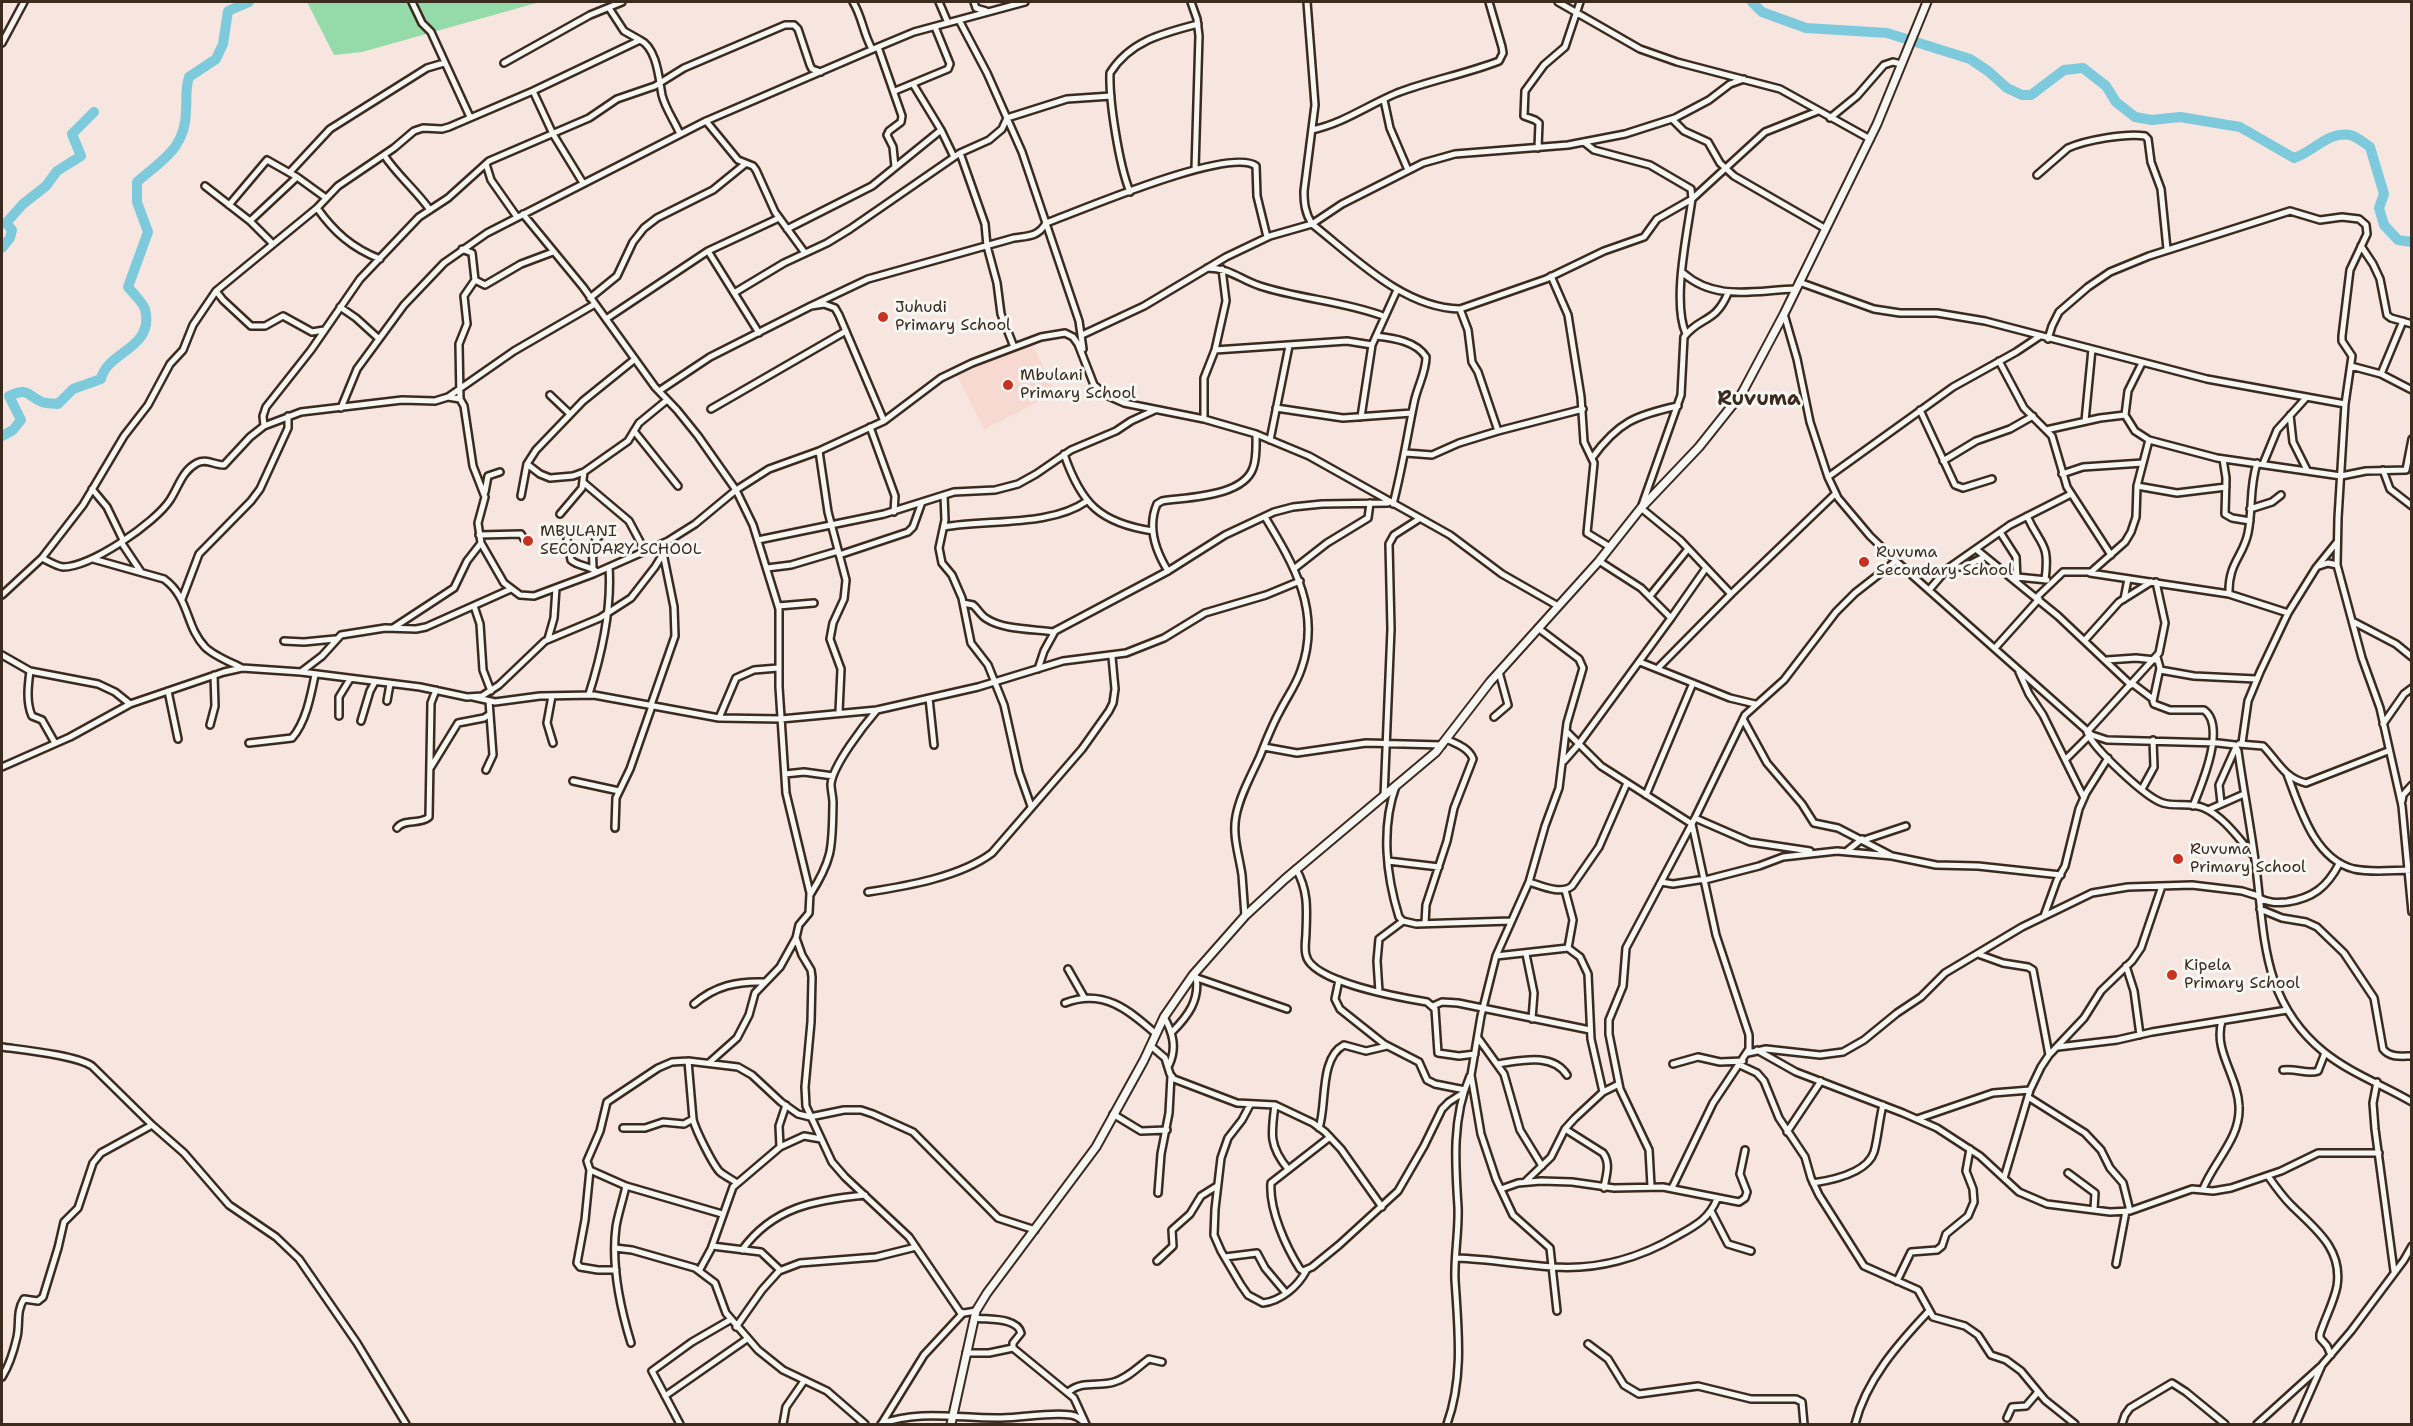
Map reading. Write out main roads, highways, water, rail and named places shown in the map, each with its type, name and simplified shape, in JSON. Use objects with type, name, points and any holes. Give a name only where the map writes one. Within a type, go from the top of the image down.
[{"type":"waterway","points":[[2,436],[13,430],[21,420],[9,396],[24,392],[44,403],[58,404],[73,389],[101,379],[112,362],[143,333],[146,322],[145,309],[128,287],[148,232],[137,202],[137,182],[164,159],[177,143],[185,123],[189,77],[216,59],[223,44],[228,11],[249,2]]},
{"type":"waterway","points":[[1752,2],[1762,12],[1806,28],[1887,33],[1970,59],[2007,88],[2022,95],[2031,95],[2064,70],[2083,68],[2106,86],[2116,102],[2135,117],[2152,120],[2180,117],[2240,127],[2294,158],[2335,136],[2352,136],[2370,147],[2384,194],[2379,208],[2384,225],[2398,240],[2412,242]]},
{"type":"waterway","points":[[2,248],[10,238],[12,230],[6,223],[23,204],[46,186],[57,171],[81,156],[72,134],[94,112]]},
{"type":"place","name":"Juhudi Primary School","points":[[883,317]]},
{"type":"place","name":"Mbulani Primary School","points":[[1008,385]]},
{"type":"place","name":"MBULANI SECONDARY SCHOOL","points":[[528,541]]},
{"type":"place","name":"Ruvuma Secondary School","points":[[1864,562]]},
{"type":"place","name":"Ruvuma Primary School","points":[[2178,859]]},
{"type":"place","name":"Kipela Primary School","points":[[2172,975]]},
{"type":"district","name":"Ruvuma","points":[[1759,400]]}]
